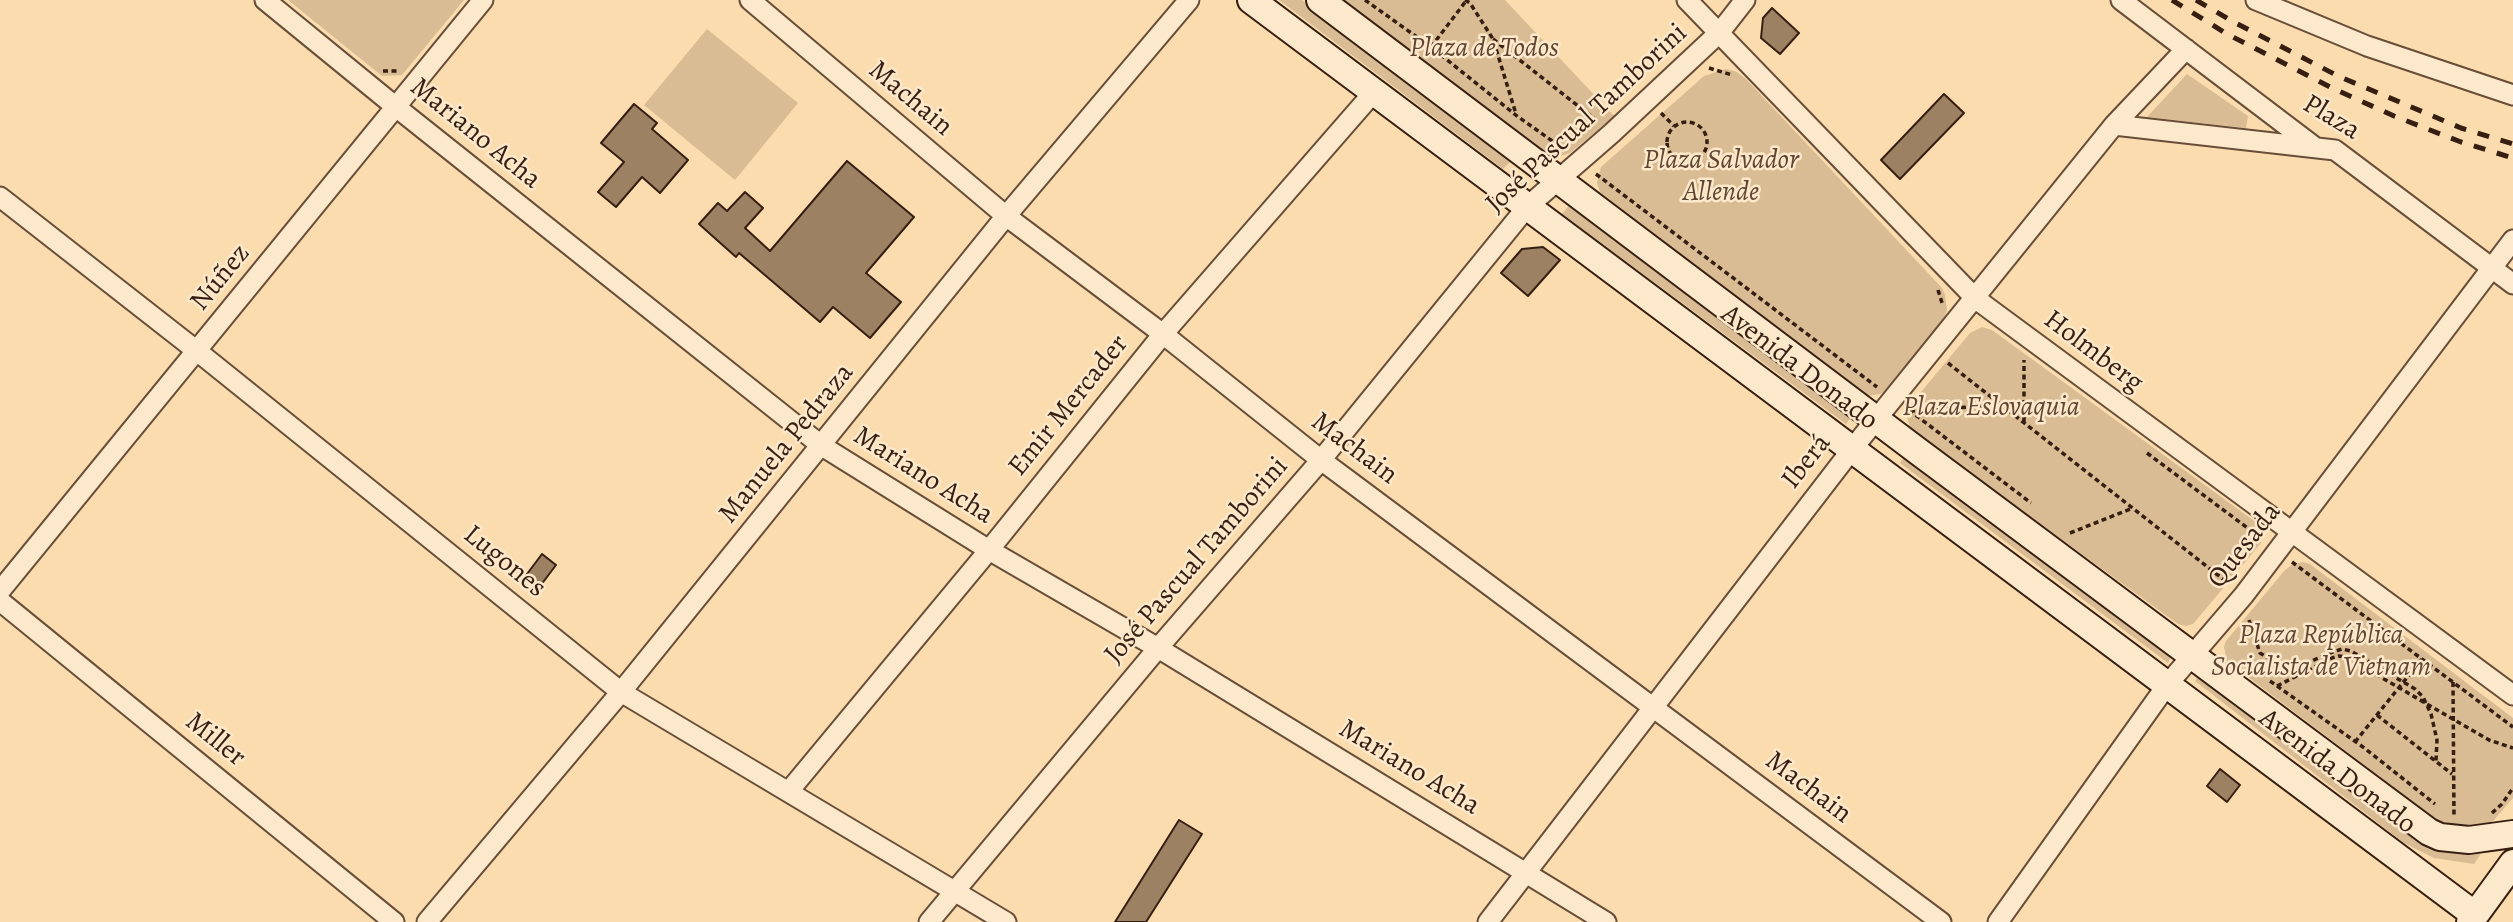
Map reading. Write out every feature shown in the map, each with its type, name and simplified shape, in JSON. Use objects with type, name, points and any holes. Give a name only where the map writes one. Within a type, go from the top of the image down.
[{"type":"main road","name":"Avenida Donado","points":[[1251,0],[1853,448],[2472,918]]},
{"type":"main road","points":[[1320,0],[2429,832],[2440,837],[2469,840],[2513,834]]},
{"type":"main road","points":[[2472,918],[2513,863]]},
{"type":"street","name":"Mariano Acha","points":[[265,0],[822,446],[989,550],[1158,648],[1606,922]]},
{"type":"street","name":"Núñez","points":[[0,591],[484,0]]},
{"type":"street","name":"Machain","points":[[750,0],[1006,216],[1163,334],[1321,460],[1941,922]]},
{"type":"street","name":"Manuela Pedraza","points":[[427,922],[621,692],[1006,216],[1189,0]]},
{"type":"street","name":"Holmberg","points":[[1688,0],[1976,299],[2513,695]]},
{"type":"street","name":"José Pascual Tamborini","points":[[929,922],[1158,648],[1321,460],[1527,207],[1612,133],[1720,32],[1745,0]]},
{"type":"street","name":"Plaza","points":[[2121,0],[2316,148],[2335,150],[2513,284]]},
{"type":"street","points":[[2256,0],[2277,4],[2367,46],[2513,94]]},
{"type":"street","name":"Iberá","points":[[1488,922],[1853,448],[1877,420],[1902,405],[1933,351],[2114,125],[2186,50]]},
{"type":"street","name":"Emir Mercader","points":[[789,791],[989,550],[1163,334],[1373,93]]},
{"type":"street","points":[[2114,125],[2316,148]]},
{"type":"street","name":"Lugones","points":[[0,197],[197,351],[621,692],[1006,922]]},
{"type":"street","name":"Quesada","points":[[1998,922],[2167,685],[2244,595],[2513,240]]},
{"type":"street","name":"Miller","points":[[0,601],[394,922]]},
{"type":"path","points":[[1365,0],[1431,47],[1517,116],[1902,405],[2001,405]]},
{"type":"path","points":[[1431,47],[1466,0],[1470,3],[1493,39],[1517,116]]},
{"type":"path","points":[[1493,39],[1612,133]]},
{"type":"path","points":[[380,71],[401,71]]},
{"type":"path","points":[[1693,122],[1707,135],[1707,148],[1700,158],[1693,162],[1679,161],[1669,152],[1667,138],[1674,126],[1693,122]]},
{"type":"path","points":[[1933,351],[2244,595],[2258,649],[2268,659],[2298,676]]},
{"type":"path","points":[[2024,360],[2024,422]]},
{"type":"path","points":[[2070,533],[2133,508]]},
{"type":"path","points":[[2290,671],[2342,649],[2351,651],[2414,688],[2426,703],[2437,740],[2436,761]]},
{"type":"path","points":[[2277,687],[2339,656],[2346,657],[2489,740],[2513,747]]},
{"type":"path","points":[[2355,742],[2422,659]]},
{"type":"path","points":[[2453,682],[2454,820],[2462,822]]},
{"type":"path","points":[[2377,715],[2454,775]]},
{"type":"path","points":[[2482,817],[2502,804],[2513,788]]},
{"type":"green space","points":[[288,0],[464,0],[402,75],[382,76]]},
{"type":"green space","points":[[1279,0],[1302,0],[1511,161],[1503,169]]},
{"type":"green space","name":"Plaza de Todos","points":[[1339,0],[1505,0],[1614,116],[1570,153],[1561,156],[1545,153]]},
{"type":"green space","points":[[707,29],[798,103],[735,180],[644,105]]},
{"type":"green space","name":"Plaza Salvador Allende","points":[[1726,69],[1737,72],[1746,79],[1942,288],[1947,310],[1944,318],[1887,390],[1880,394],[1869,396],[1861,393],[1600,192],[1597,183],[1601,167],[1704,76]]},
{"type":"green space","points":[[2187,74],[2248,116],[2246,128],[2147,117]]},
{"type":"green space","points":[[1571,203],[1852,416],[1846,424],[1562,214]]},
{"type":"green space","name":"Plaza Eslovaquia","points":[[1982,327],[1992,330],[2261,528],[2261,543],[2193,624],[2178,624],[1911,430],[1907,417],[1911,404],[1970,333]]},
{"type":"green space","points":[[1905,455],[2173,652],[2168,663],[1900,463]]},
{"type":"green space","name":"Plaza República Socialista de Vietnam","points":[[2293,564],[2310,564],[2513,718],[2513,798],[2493,821],[2483,826],[2455,827],[2441,823],[2227,661],[2224,647],[2226,641],[2285,570]]},
{"type":"green space","points":[[2203,670],[2458,851],[2482,852],[2474,864],[2434,858],[2404,843],[2195,681]]},
{"type":"building","points":[[1772,8],[1799,33],[1780,54],[1761,38],[1763,18]]},
{"type":"building","points":[[1944,94],[1964,113],[1900,179],[1881,160]]},
{"type":"building","points":[[634,104],[657,123],[652,129],[688,160],[660,193],[642,177],[616,207],[598,192],[624,162],[601,143]]},
{"type":"building","points":[[847,161],[914,217],[866,273],[901,302],[870,338],[833,307],[820,322],[739,253],[736,257],[699,224],[718,203],[727,211],[745,192],[763,208],[745,228],[770,251]]},
{"type":"building","points":[[1543,247],[1560,260],[1528,296],[1501,273],[1522,249]]},
{"type":"building","points":[[542,554],[556,565],[538,589],[524,578]]},
{"type":"building","points":[[2220,769],[2240,785],[2227,802],[2207,786]]},
{"type":"building","points":[[1179,820],[1202,834],[1146,922],[1115,922]]},
{"type":"railway","points":[[2172,0],[2227,34],[2332,88],[2461,142],[2513,158]]},
{"type":"railway","points":[[2196,0],[2338,76],[2461,128],[2513,144]]}]
